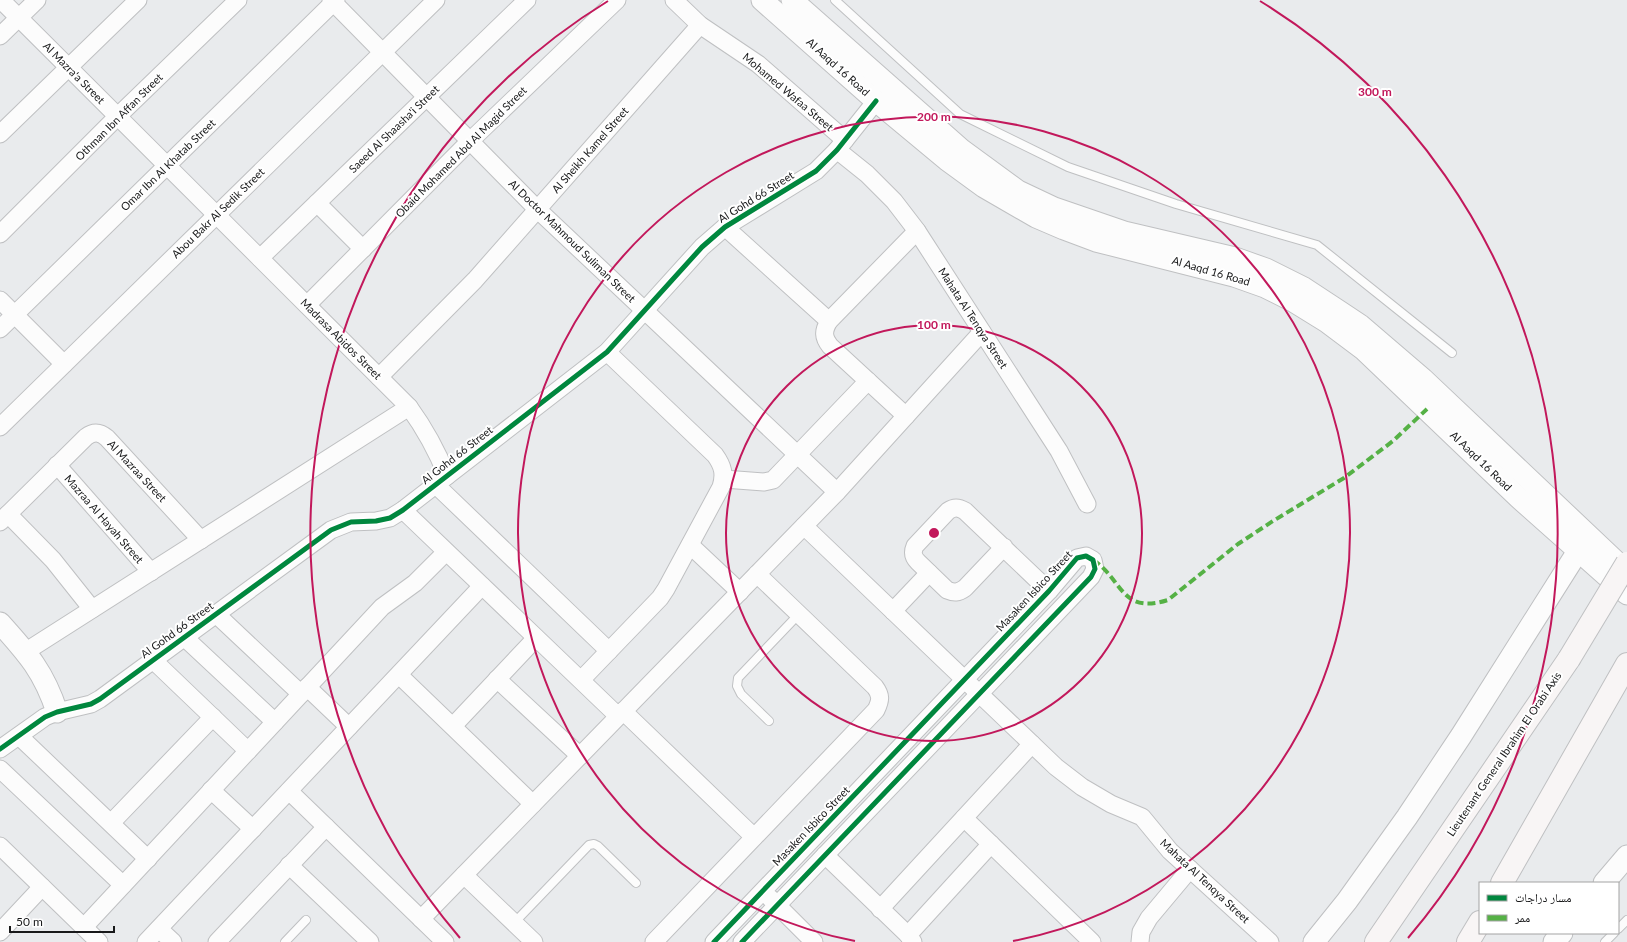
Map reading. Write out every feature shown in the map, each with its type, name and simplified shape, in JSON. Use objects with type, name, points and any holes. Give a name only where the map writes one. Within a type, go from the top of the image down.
[{"type":"main road","name":"Lieutenant General Ibrahim El Orabi Axis","points":[[1376,942],[1569,659],[1627,563]]},
{"type":"main road","points":[[1503,882],[1614,690],[1627,664]]},
{"type":"main road","points":[[1468,942],[1479,924]]},
{"type":"street","name":"Al Mazra'a Street","points":[[1,0],[216,214]]},
{"type":"street","points":[[0,36],[37,0]]},
{"type":"street","points":[[0,134],[138,0]]},
{"type":"street","name":"Othman Ibn Affan Street","points":[[0,234],[118,116],[238,0]]},
{"type":"street","name":"Abou Bakr Al Sedik Street","points":[[0,427],[436,0]]},
{"type":"street","name":"Saeed Al Shaasha'i Street","points":[[260,258],[527,0]]},
{"type":"street","name":"Obaid Mohamed Abd Al Magid Street","points":[[307,305],[470,141],[616,0]]},
{"type":"street","name":"Mohamed Wafaa Street","points":[[674,0],[700,25],[758,64],[841,145]]},
{"type":"street","name":"Al Aaqd 16 Road","points":[[762,0],[876,101],[947,160],[984,187],[1036,216],[1064,229],[1096,241],[1234,276],[1264,287],[1327,322],[1363,349],[1519,498],[1627,572]]},
{"type":"street","name":"Al Aaqd 16 Road","points":[[792,0],[962,150],[1018,191],[1054,208],[1124,232],[1234,258],[1266,269],[1304,288],[1360,325],[1423,379],[1583,543],[1627,594]]},
{"type":"street","name":"Al Doctor Mahmoud Suliman Street","points":[[334,1],[382,52],[537,209],[837,492]]},
{"type":"street","name":"Omar Ibn Al Khatab Street","points":[[0,330],[334,1]]},
{"type":"street","name":"Al Sheikh Kamel Street","points":[[379,377],[475,280],[700,25]]},
{"type":"street","name":"Al Gohd 66 Street","points":[[0,750],[45,717],[57,712],[91,704],[100,699],[331,530],[351,522],[376,521],[390,518],[403,510],[607,352],[702,247],[726,227],[816,171],[841,145],[876,101]]},
{"type":"street","name":"Mahata Al Tenqya Street","points":[[841,145],[894,201],[917,232],[1059,451],[1087,504]]},
{"type":"street","points":[[317,203],[363,249]]},
{"type":"street","name":"Madrasa Abidos Street","points":[[216,214],[409,407],[431,440],[441,481]]},
{"type":"street","points":[[726,227],[829,321]]},
{"type":"street","points":[[906,416],[830,346],[825,339],[824,329],[829,321],[917,232]]},
{"type":"street","points":[[0,300],[64,364]]},
{"type":"street","points":[[421,919],[837,492],[982,332]]},
{"type":"street","points":[[581,680],[660,598],[672,579],[722,487],[724,479],[724,470],[721,462],[715,455],[607,352]]},
{"type":"street","points":[[724,479],[769,482],[774,480],[868,381]]},
{"type":"street","points":[[25,652],[409,407]]},
{"type":"street","name":"Al Mazraa Street","points":[[4,518],[91,433],[97,432],[102,434],[201,540]]},
{"type":"street","name":"Mazraa Al Hayah Street","points":[[57,465],[150,572]]},
{"type":"street","points":[[441,481],[609,651]]},
{"type":"street","points":[[1004,547],[959,592],[953,593],[947,590],[914,558],[913,552],[915,546],[948,512],[953,508],[960,508],[1004,547],[1049,591]]},
{"type":"street","points":[[403,510],[581,680],[621,714],[754,837]]},
{"type":"street","points":[[4,518],[53,560],[92,609]]},
{"type":"street","points":[[804,526],[1032,744],[880,909]]},
{"type":"street","points":[[1314,942],[1347,900],[1407,817],[1461,736],[1583,543]]},
{"type":"street","points":[[690,545],[740,592]]},
{"type":"street","points":[[84,927],[382,607],[415,583],[446,552]]},
{"type":"street","name":"Masaken Isbico Street","points":[[714,942],[1049,591],[1077,558],[1086,556],[1093,560],[1095,565],[1094,573],[742,942]]},
{"type":"street","points":[[893,611],[929,573]]},
{"type":"street","points":[[654,942],[876,710],[880,702],[880,694],[875,687],[757,574]]},
{"type":"street","points":[[146,942],[482,586]]},
{"type":"street","points":[[216,614],[304,691],[350,727]]},
{"type":"street","points":[[1,626],[39,670],[46,683],[57,712]]},
{"type":"street","points":[[184,637],[275,722]]},
{"type":"street","points":[[453,726],[536,638]]},
{"type":"street","points":[[153,660],[248,751]]},
{"type":"street","points":[[399,674],[533,804]]},
{"type":"street","points":[[498,679],[580,756]]},
{"type":"street","points":[[110,823],[213,717]]},
{"type":"street","points":[[19,736],[148,859]]},
{"type":"street","name":"Mahata Al Tenqya Street","points":[[1032,744],[1056,767],[1082,787],[1111,804],[1142,817],[1170,851],[1270,942]]},
{"type":"street","points":[[0,769],[123,885]]},
{"type":"street","points":[[211,790],[253,829]]},
{"type":"street","points":[[289,791],[445,942]]},
{"type":"street","points":[[964,818],[1083,939]]},
{"type":"street","points":[[217,942],[326,826]]},
{"type":"street","points":[[825,855],[910,938],[991,844]]},
{"type":"street","points":[[0,846],[99,942]]},
{"type":"street","points":[[1605,882],[1627,856]]},
{"type":"street","points":[[289,865],[370,942]]},
{"type":"street","points":[[1140,942],[1141,932],[1148,918],[1190,869]]},
{"type":"street","points":[[464,875],[534,942]]},
{"type":"street","points":[[0,932],[42,887]]},
{"type":"street","points":[[762,891],[814,942]]},
{"type":"street","points":[[159,929],[173,942]]},
{"type":"street","points":[[1554,942],[1561,934]]},
{"type":"street","points":[[0,939],[3,942]]},
{"type":"lane","points":[[835,0],[960,114],[1068,167],[1176,204],[1317,245],[1452,353]]},
{"type":"lane","points":[[769,721],[741,694],[737,686],[738,678],[799,614]]},
{"type":"lane","points":[[514,923],[590,845],[594,844],[598,846],[636,883]]},
{"type":"lane","points":[[285,942],[306,920]]},
{"type":"lane","points":[[1619,928],[1627,920]]},
{"type":"lane","points":[[1605,942],[1613,934]]},
{"type":"marked path","points":[[1093,560],[1111,576],[1124,593],[1131,599],[1140,603],[1152,603],[1168,600],[1238,544],[1344,478],[1393,441],[1427,409]]},
{"type":"cycle path","points":[[0,749],[45,717],[57,712],[91,704],[100,699],[331,530],[351,522],[376,521],[390,518],[403,510],[607,352],[702,247],[725,227],[816,171],[837,150],[876,101]]},
{"type":"cycle path","points":[[714,942],[1049,591],[1077,558],[1086,556],[1093,560],[1095,569],[1091,577],[742,942]]}]
